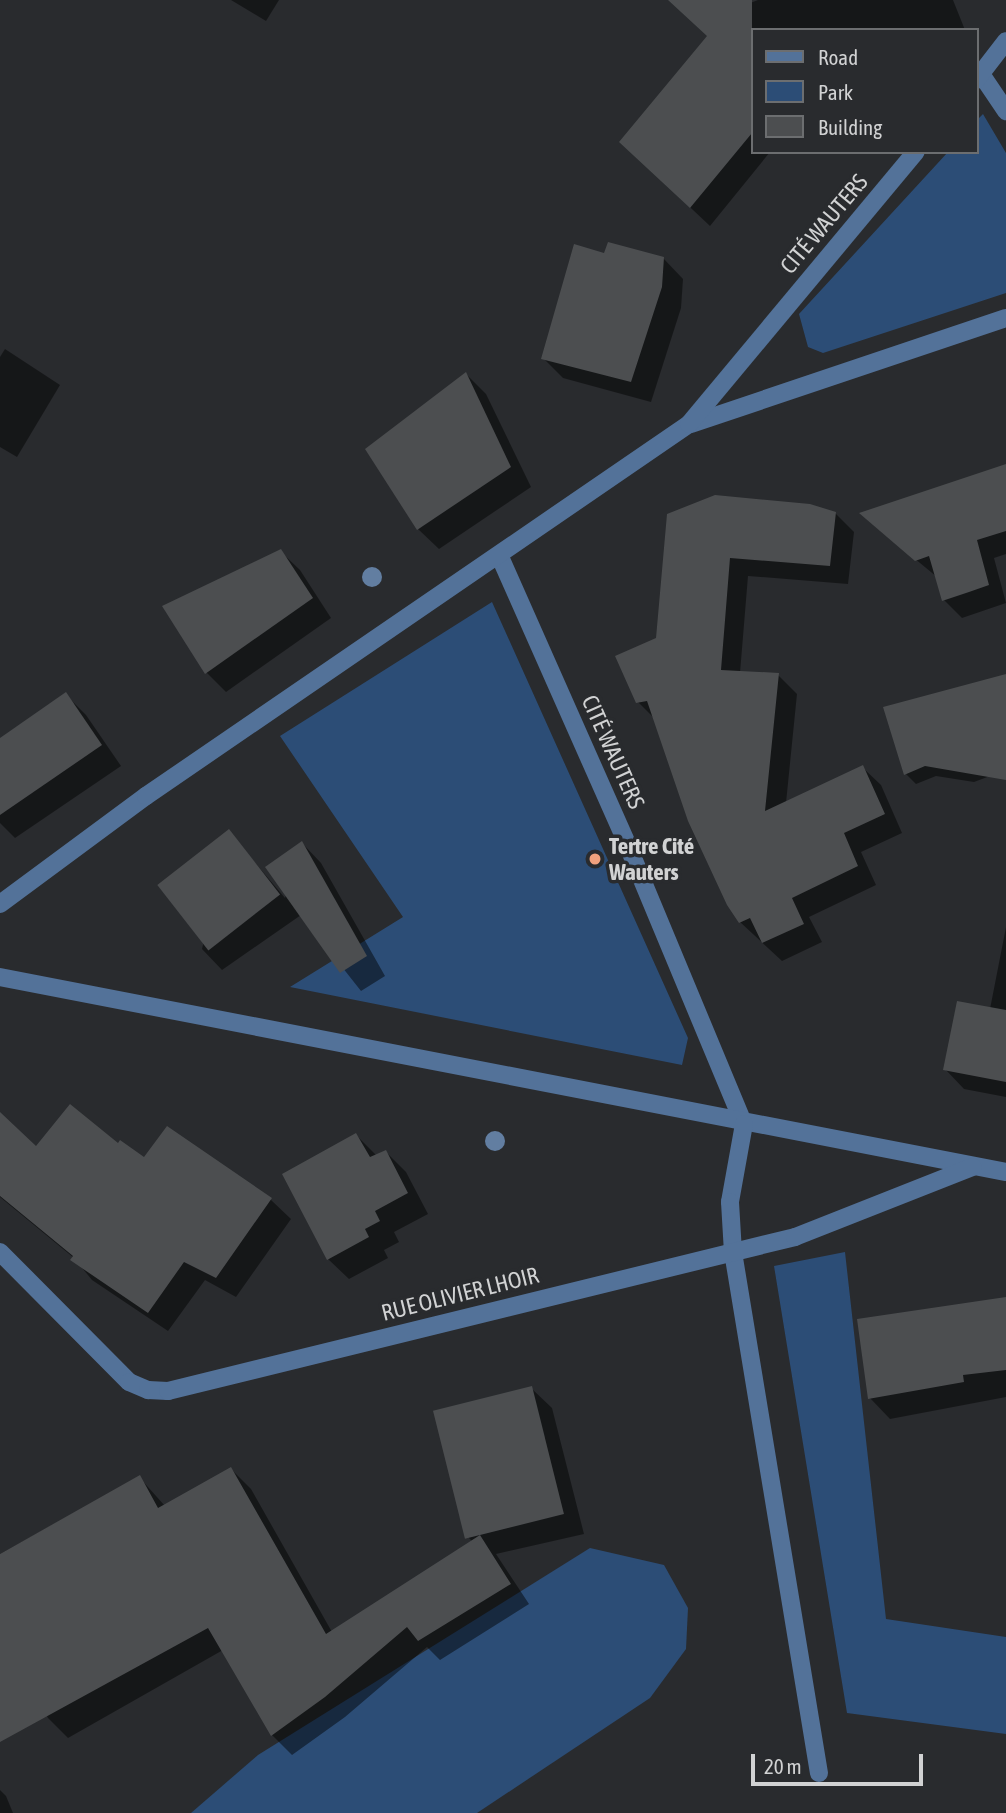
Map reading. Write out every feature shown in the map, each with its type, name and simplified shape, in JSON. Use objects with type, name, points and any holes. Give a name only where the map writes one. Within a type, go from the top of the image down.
[{"type":"street","points":[[1006,41],[979,77],[1006,111]]},
{"type":"street","name":"CITÉ WAUTERS","points":[[0,904],[146,796],[500,557],[689,424],[914,154]]},
{"type":"street","name":"CITÉ WAUTERS","points":[[689,424],[1006,318]]},
{"type":"street","name":"CITÉ WAUTERS","points":[[500,557],[628,846],[744,1124]]},
{"type":"street","points":[[0,977],[744,1124],[1006,1172]]},
{"type":"street","points":[[744,1124],[730,1202],[733,1252],[819,1773]]},
{"type":"street","name":"RUE OLIVIER LHOIR","points":[[0,1252],[130,1382],[148,1390],[168,1391],[795,1237],[973,1167]]},
{"type":"green space","points":[[983,114],[1006,153],[1006,293],[823,353],[808,347],[799,314],[946,154],[978,154],[978,119]]},
{"type":"green space","points":[[492,602],[688,1038],[682,1065],[290,987],[403,917],[280,736]]},
{"type":"green space","points":[[845,1252],[886,1619],[1006,1637],[1006,1734],[847,1713],[774,1266]]},
{"type":"green space","points":[[590,1548],[664,1565],[688,1608],[686,1649],[650,1698],[477,1813],[191,1813],[258,1755]]},
{"type":"building","points":[[668,0],[752,0],[750,135],[690,208],[619,142],[707,36]]},
{"type":"building","points":[[608,242],[664,257],[662,287],[631,382],[541,359],[574,244],[604,253]]},
{"type":"building","points":[[466,372],[511,467],[417,530],[365,449]]},
{"type":"building","points":[[1006,464],[1006,531],[977,540],[989,585],[942,601],[929,556],[915,561],[859,513]]},
{"type":"building","points":[[715,495],[810,504],[836,512],[830,566],[730,558],[721,670],[779,673],[765,811],[863,765],[885,814],[844,833],[858,866],[792,898],[804,924],[762,943],[750,918],[739,923],[727,905],[688,821],[647,701],[636,703],[615,656],[656,638],[667,514]]},
{"type":"building","points":[[281,549],[313,598],[205,674],[162,606]]},
{"type":"building","points":[[1006,674],[1006,780],[925,766],[904,775],[883,707]]},
{"type":"building","points":[[66,692],[102,745],[0,815],[0,738]]},
{"type":"building","points":[[229,829],[280,894],[208,950],[157,885]]},
{"type":"building","points":[[302,841],[367,956],[340,973],[265,867]]},
{"type":"building","points":[[957,1001],[1006,1010],[1006,1082],[943,1070]]},
{"type":"building","points":[[70,1104],[118,1143],[120,1140],[144,1157],[167,1126],[272,1198],[216,1278],[184,1262],[148,1313],[70,1260],[73,1256],[0,1196],[0,1112],[36,1146]]},
{"type":"building","points":[[356,1133],[370,1157],[386,1150],[408,1193],[375,1211],[380,1221],[365,1229],[369,1237],[327,1260],[282,1174]]},
{"type":"building","points":[[1006,1297],[1006,1370],[963,1375],[964,1382],[868,1399],[857,1319]]},
{"type":"building","points":[[532,1386],[564,1514],[465,1539],[433,1411]]},
{"type":"building","points":[[231,1467],[326,1634],[480,1535],[511,1584],[418,1641],[407,1627],[325,1697],[271,1736],[208,1628],[0,1742],[0,1554],[140,1475],[158,1508]]},
{"type":"place","name":"Tertre Cité Wauters","points":[[595,859]]}]
